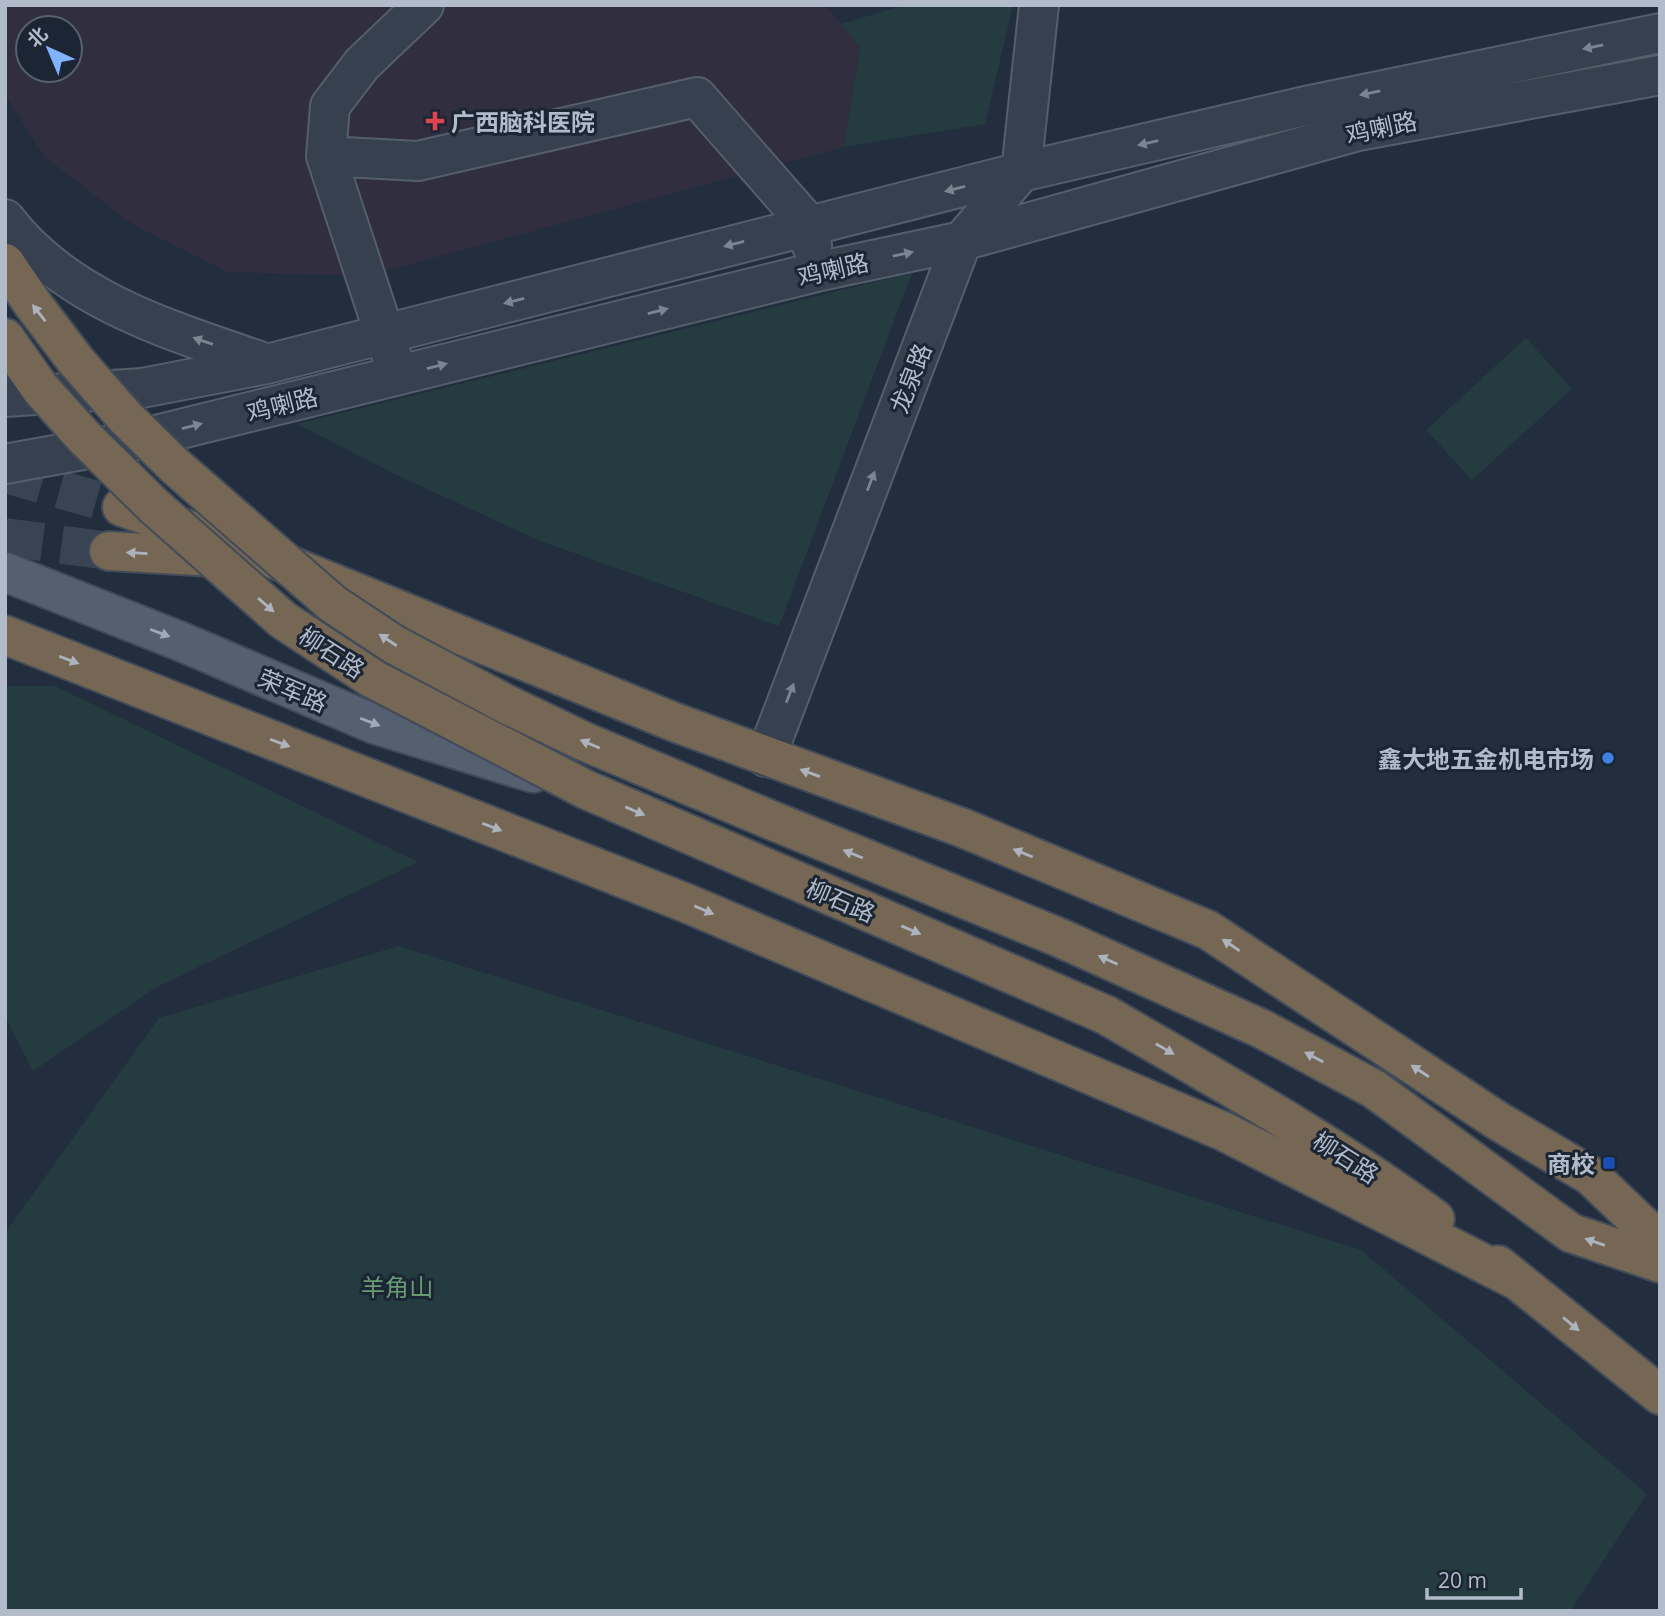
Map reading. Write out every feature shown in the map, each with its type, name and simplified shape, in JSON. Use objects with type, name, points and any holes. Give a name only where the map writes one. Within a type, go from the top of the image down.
[{"type":"highway","name":"柳石路","points":[[5,263],[76,361],[126,418],[174,466],[333,604],[396,645],[506,704],[583,741],[1070,943],[1262,1028],[1374,1089],[1572,1233],[1660,1264]]},
{"type":"highway","name":"柳石路","points":[[5,338],[23,393],[84,437],[154,506],[284,620],[373,678],[587,790],[1106,1015],[1292,1122],[1369,1172],[1518,1281],[1660,1395]]},
{"type":"highway","points":[[122,507],[279,561],[766,757],[962,828],[1208,930],[1498,1121],[1591,1176],[1660,1242]]},
{"type":"highway","points":[[109,551],[279,561]]},
{"type":"highway","points":[[5,635],[686,903],[1225,1132],[1518,1281]]},
{"type":"highway","points":[[1374,1089],[1498,1121]]},
{"type":"main road","name":"荣军路","points":[[5,572],[182,642],[374,724],[587,790]]},
{"type":"street","points":[[397,376],[386,334],[326,156],[330,106],[362,64],[424,5]]},
{"type":"street","points":[[1021,172],[1039,5]]},
{"type":"street","name":"鸡喇路","points":[[23,393],[142,388],[267,364],[1021,172],[1310,106],[1660,33]]},
{"type":"street","name":"鸡喇路","points":[[5,464],[132,441],[816,272],[962,241],[1358,131],[1660,75]]},
{"type":"street","points":[[326,156],[418,162],[697,97],[809,225],[816,272]]},
{"type":"street","name":"龙泉路","points":[[766,757],[962,241],[1021,172]]},
{"type":"street","points":[[5,219],[60,274],[145,321],[267,364]]},
{"type":"shaded area","name":"广西脑科医院","points":[[5,5],[825,5],[860,46],[844,147],[366,276],[227,272],[132,224],[45,157],[5,95]]},
{"type":"green space","points":[[905,5],[1013,5],[985,124],[844,147],[860,47],[841,24]]},
{"type":"green space","points":[[912,273],[779,626],[538,540],[403,478],[297,424]]},
{"type":"green space","points":[[1526,338],[1572,389],[1472,480],[1426,430]]},
{"type":"green space","points":[[5,686],[55,686],[418,862],[155,988],[33,1071],[5,1016]]},
{"type":"green space","name":"羊角山","points":[[399,946],[1361,1250],[1647,1494],[1570,1611],[5,1611],[5,1233],[159,1018]]},
{"type":"tunnel","points":[[5,474],[122,507]]},
{"type":"tunnel","points":[[5,537],[109,551]]},
{"type":"place","name":"广西脑科医院","points":[[435,121]]},
{"type":"place","name":"鑫大地五金机电市场","points":[[1608,758]]},
{"type":"place","name":"商校","points":[[1609,1163]]}]
